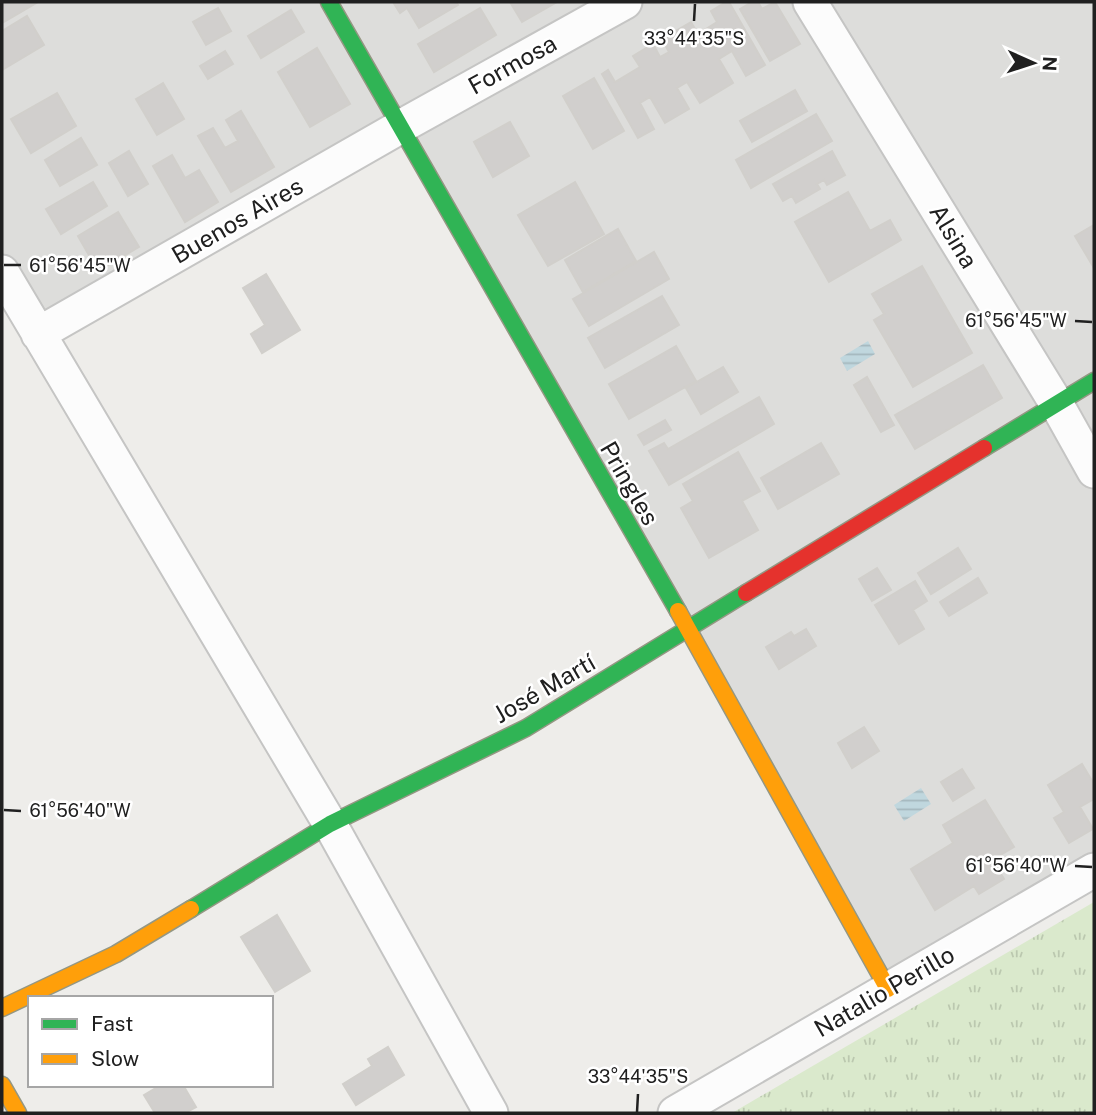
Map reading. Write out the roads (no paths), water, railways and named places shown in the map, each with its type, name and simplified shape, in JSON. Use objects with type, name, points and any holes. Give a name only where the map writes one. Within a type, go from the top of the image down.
[{"type":"street","name":"Pringles","points":[[329,2],[688,628],[888,989]]},
{"type":"street","name":"Formosa","points":[[400,127],[625,2]]},
{"type":"street","name":"Alsina","points":[[810,2],[1056,403],[1094,471]]},
{"type":"street","name":"Buenos Aires","points":[[38,334],[400,127]]},
{"type":"street","points":[[2,272],[330,824],[491,1113]]},
{"type":"street","name":"José Martí","points":[[2,1008],[116,954],[330,824],[526,728],[1094,381]]},
{"type":"street","name":"Natalio Perillo","points":[[675,1113],[1094,870]]},
{"type":"street","points":[[2,1085],[18,1113]]},
{"type":"water","points":[[868,341],[875,354],[847,371],[840,358]]},
{"type":"water","points":[[921,788],[931,804],[904,821],[894,805]]}]
